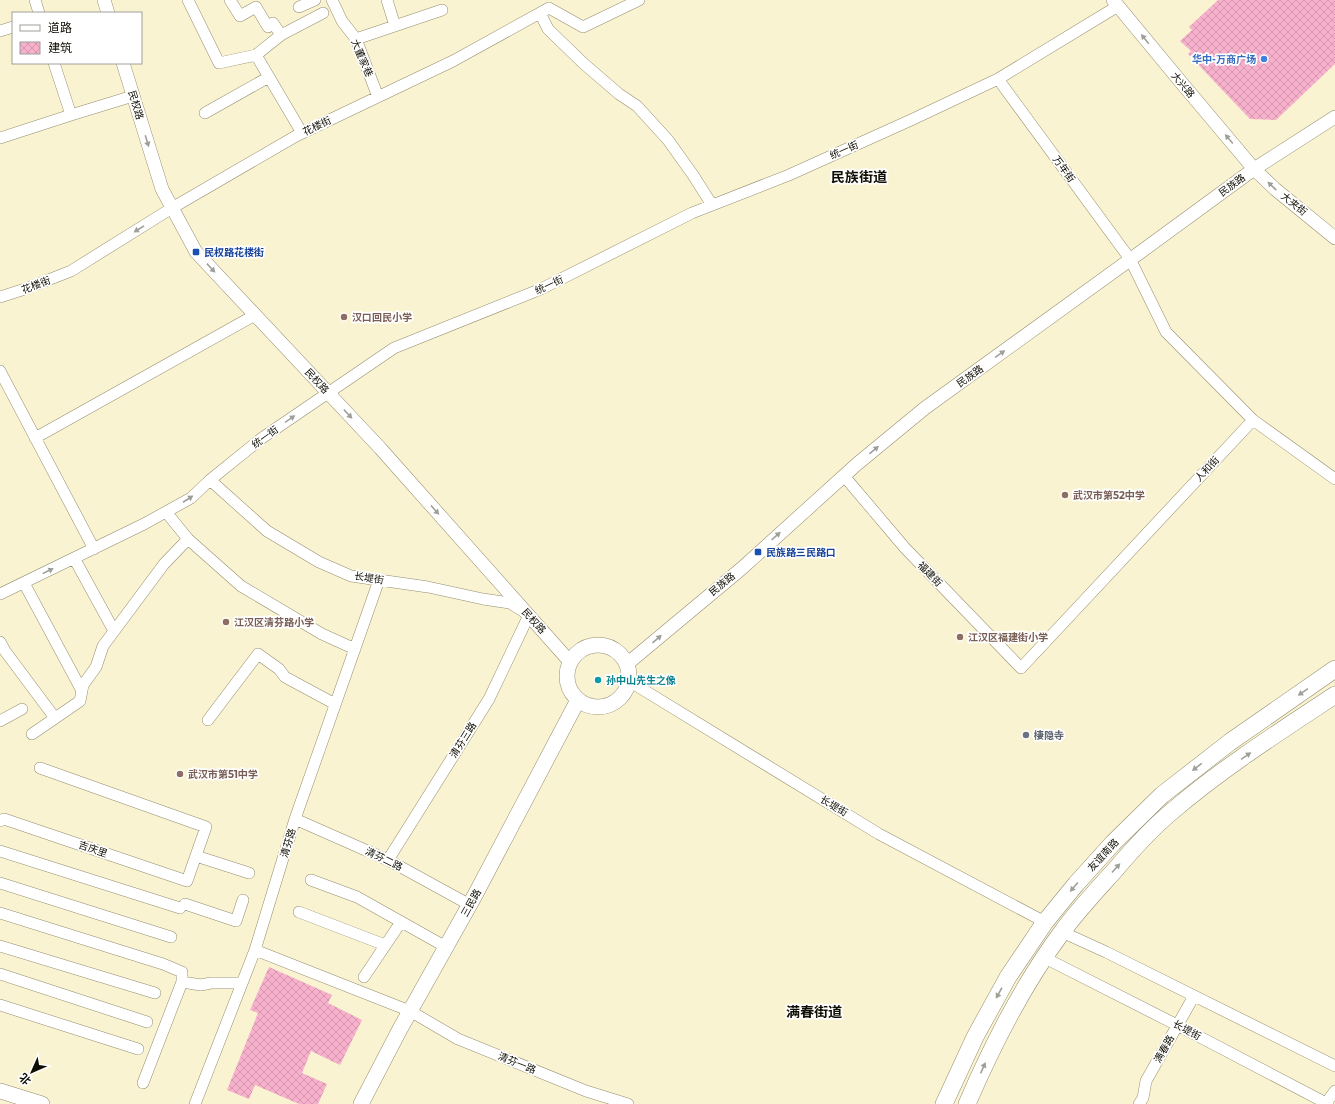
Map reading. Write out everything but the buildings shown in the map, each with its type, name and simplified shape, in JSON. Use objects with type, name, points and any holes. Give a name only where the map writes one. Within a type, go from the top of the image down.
[{"type":"main road","points":[[594,645],[610,648],[620,654],[627,664],[629,681],[626,691],[619,700],[610,705],[600,708],[587,706],[578,700],[568,684],[568,671],[575,656],[583,649],[594,645]]},
{"type":"main road","name":"友谊南路","points":[[944,1104],[975,1037],[1008,978],[1045,922],[1113,843],[1162,795],[1230,742],[1335,669]]},
{"type":"main road","name":"友谊南路","points":[[967,1104],[991,1050],[1032,978],[1062,932],[1126,858],[1169,814],[1215,777],[1335,695]]},
{"type":"main road","name":"三民路","points":[[361,1104],[410,1011],[470,905],[578,700]]},
{"type":"main road","points":[[0,1091],[37,1103]]},
{"type":"street","points":[[35,0],[39,12]]},
{"type":"street","points":[[104,0],[108,12]]},
{"type":"street","points":[[188,0],[219,63],[256,55],[281,35],[323,13]]},
{"type":"street","points":[[230,0],[240,16],[256,6],[268,27],[273,23],[281,35]]},
{"type":"street","points":[[308,21],[300,6],[315,0]]},
{"type":"street","name":"大董家巷","points":[[332,0],[342,21],[356,40],[378,96]]},
{"type":"street","points":[[387,0],[395,26]]},
{"type":"street","points":[[545,7],[583,27],[639,0]]},
{"type":"street","name":"统一街","points":[[0,594],[144,524],[191,498],[210,480],[262,438],[329,394],[394,348],[541,289],[692,213],[789,175],[998,79],[1115,3]]},
{"type":"street","name":"大兴路","points":[[1115,3],[1254,169]]},
{"type":"street","points":[[545,7],[548,29],[583,63],[619,94],[637,106],[668,140],[712,205]]},
{"type":"street","name":"花楼街","points":[[0,297],[71,271],[172,208],[302,133],[453,61],[545,7]]},
{"type":"street","points":[[356,40],[442,10]]},
{"type":"street","points":[[0,32],[12,27]]},
{"type":"street","points":[[256,55],[302,133]]},
{"type":"street","points":[[54,64],[71,115]]},
{"type":"street","name":"民权路","points":[[123,64],[162,189],[196,252],[380,448],[571,663]]},
{"type":"street","points":[[205,113],[269,77]]},
{"type":"street","name":"万年街","points":[[998,79],[1130,259]]},
{"type":"street","points":[[0,138],[134,96]]},
{"type":"street","name":"民族路","points":[[627,664],[741,569],[844,476],[924,408],[1130,259],[1142,252],[1254,169],[1335,117]]},
{"type":"street","name":"大夹街","points":[[1254,169],[1275,189],[1335,238]]},
{"type":"street","points":[[1130,259],[1166,332],[1253,420],[1335,479]]},
{"type":"street","points":[[35,438],[255,315]]},
{"type":"street","points":[[0,371],[94,549]]},
{"type":"street","name":"人和街","points":[[1021,668],[1253,420]]},
{"type":"street","name":"福建街","points":[[844,476],[905,548],[1021,668]]},
{"type":"street","name":"长堤街","points":[[210,480],[267,531],[319,562],[351,576],[428,587],[483,599],[510,602],[529,615]]},
{"type":"street","points":[[166,512],[188,539],[241,586],[322,634],[355,649]]},
{"type":"street","points":[[32,734],[80,701],[84,685],[96,667],[103,646],[164,564],[188,539]]},
{"type":"street","points":[[74,558],[114,631]]},
{"type":"street","name":"清芬路","points":[[195,1104],[255,950],[295,819],[379,580]]},
{"type":"street","points":[[24,583],[82,691]]},
{"type":"street","name":"清芬三路","points":[[388,860],[489,699],[529,615]]},
{"type":"street","points":[[0,642],[5,652],[55,718]]},
{"type":"street","points":[[208,720],[258,654],[279,669],[285,677],[335,704]]},
{"type":"street","name":"长堤街","points":[[629,681],[879,834],[1045,922]]},
{"type":"street","points":[[0,721],[22,709]]},
{"type":"street","points":[[40,768],[206,827],[196,856],[249,873]]},
{"type":"street","name":"吉庆里","points":[[0,821],[4,819],[187,881],[196,856]]},
{"type":"street","name":"清芬二路","points":[[295,819],[388,860],[470,905]]},
{"type":"street","points":[[0,851],[236,921],[243,900]]},
{"type":"street","points":[[311,880],[357,897],[446,947]]},
{"type":"street","points":[[0,883],[171,937]]},
{"type":"street","points":[[0,912],[163,964],[182,972],[182,982],[143,1083]]},
{"type":"street","points":[[299,912],[385,945]]},
{"type":"street","points":[[364,977],[401,922]]},
{"type":"street","points":[[1062,932],[1106,952],[1335,1066]]},
{"type":"street","points":[[0,946],[155,993]]},
{"type":"street","name":"清芬一路","points":[[255,950],[410,1011],[458,1039],[586,1090],[628,1104]]},
{"type":"street","name":"长堤街","points":[[1045,958],[1178,1025],[1327,1104]]},
{"type":"street","points":[[0,974],[147,1022]]},
{"type":"street","points":[[182,982],[201,985],[211,983],[242,983]]},
{"type":"street","name":"满春路","points":[[1139,1104],[1143,1098],[1146,1081],[1194,996]]},
{"type":"street","points":[[0,1005],[138,1049]]},
{"type":"street","points":[[1327,1104],[1335,1091]]},
{"type":"place","name":"华中-万商广场","points":[[1264,59]]},
{"type":"place","name":"民权路花楼街","points":[[196,252]]},
{"type":"place","name":"汉口回民小学","points":[[344,317]]},
{"type":"place","name":"武汉市第52中学","points":[[1065,495]]},
{"type":"place","name":"民族路三民路口","points":[[758,552]]},
{"type":"place","name":"江汉区清芬路小学","points":[[226,622]]},
{"type":"place","name":"江汉区福建街小学","points":[[960,637]]},
{"type":"place","name":"孙中山先生之像","points":[[598,680]]},
{"type":"place","name":"棲隐寺","points":[[1026,735]]},
{"type":"place","name":"武汉市第51中学","points":[[180,774]]},
{"type":"district","name":"民族街道","points":[[859,177]]},
{"type":"district","name":"满春街道","points":[[814,1012]]}]
